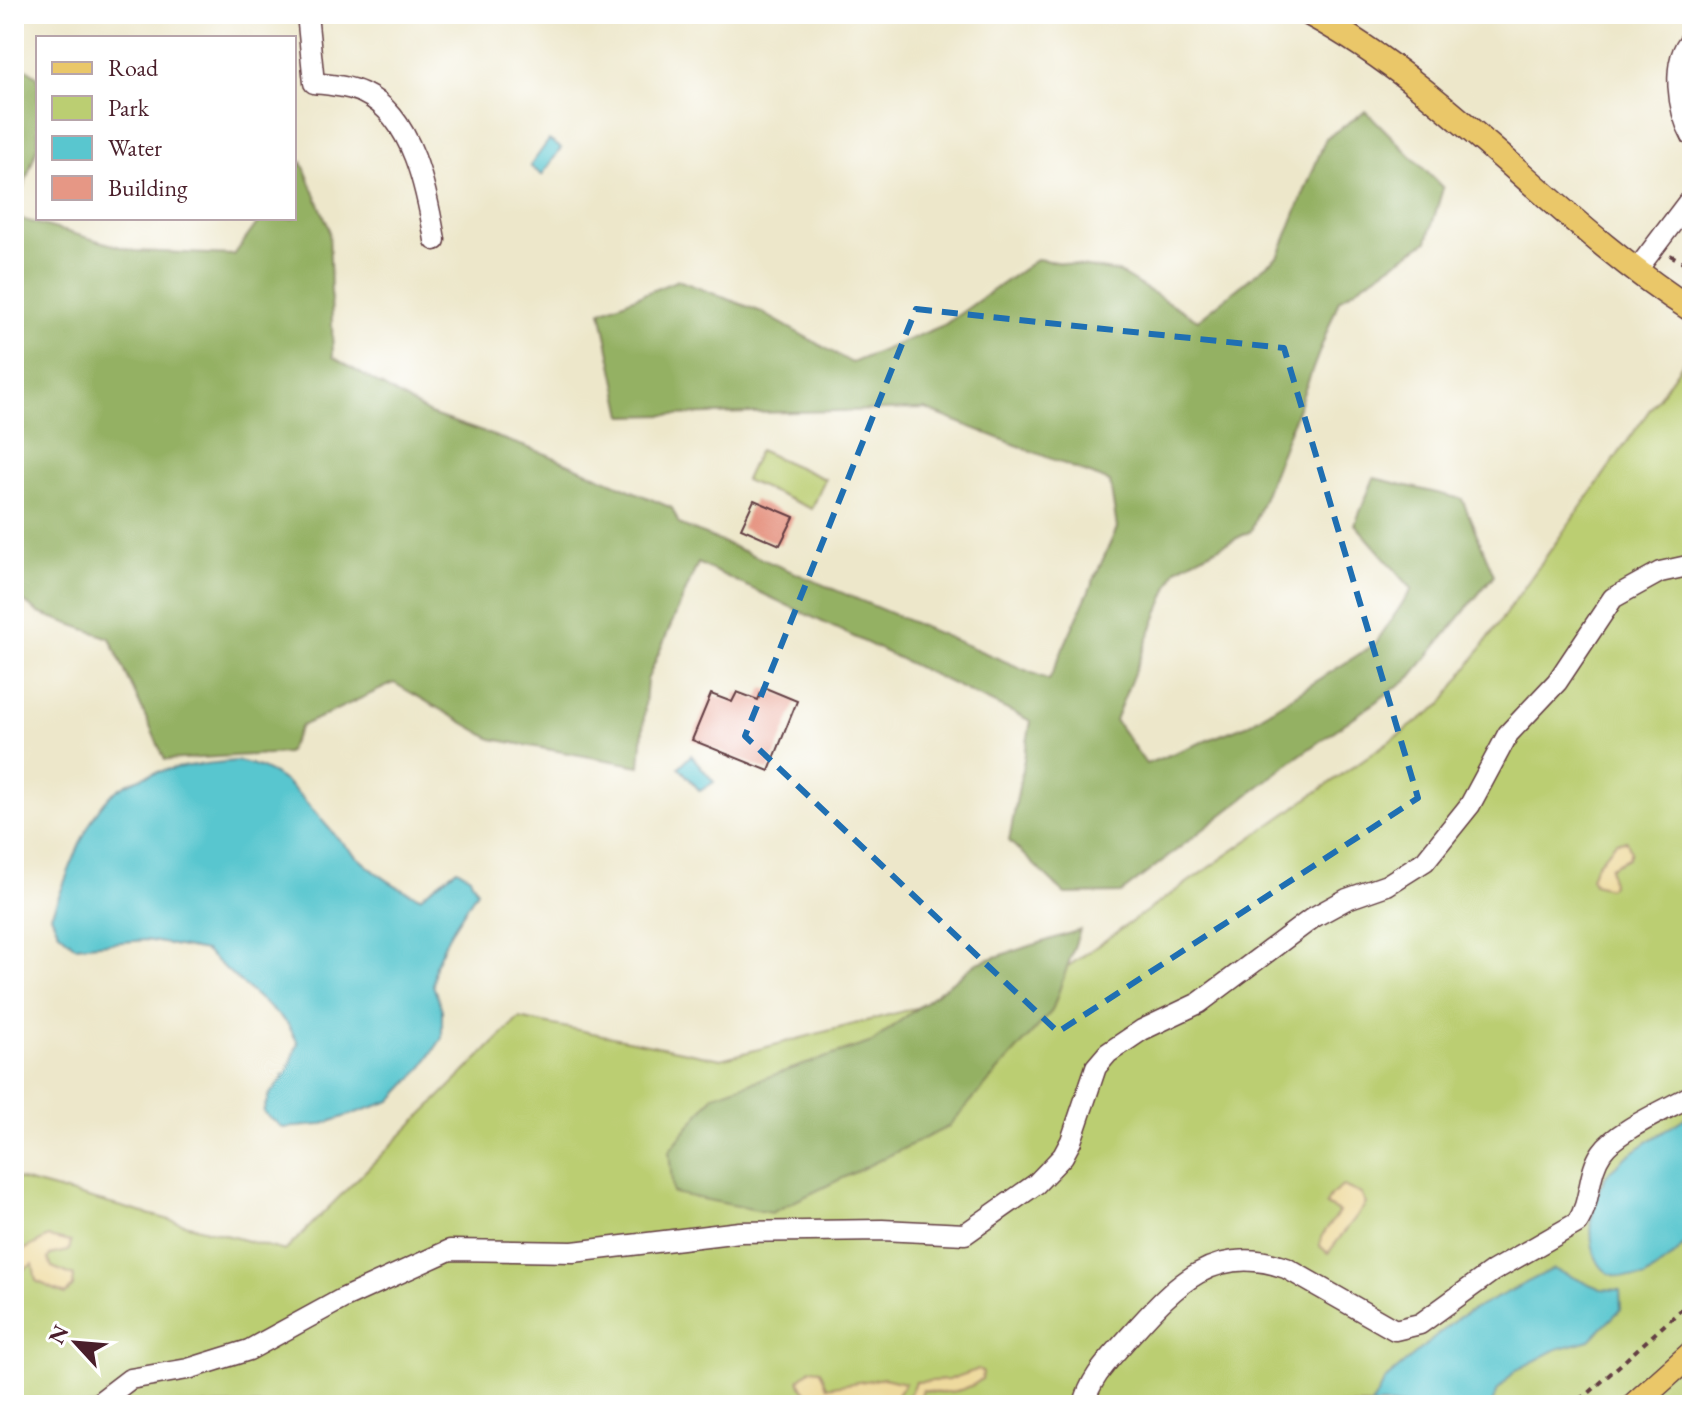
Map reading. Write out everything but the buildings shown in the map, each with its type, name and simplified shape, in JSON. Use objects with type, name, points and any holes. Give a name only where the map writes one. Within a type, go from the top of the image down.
[{"type":"main road","points":[[1310,14],[1430,96],[1567,216],[1636,271],[1692,310]]},
{"type":"main road","points":[[1634,1405],[1692,1353]]},
{"type":"street","points":[[307,14],[314,83],[363,93],[382,105],[400,130],[420,171],[435,240]]},
{"type":"street","points":[[1692,38],[1680,59],[1681,116],[1692,136]]},
{"type":"street","points":[[1636,271],[1691,198]]},
{"type":"street","points":[[96,1405],[130,1379],[188,1369],[249,1350],[342,1299],[450,1250],[573,1252],[740,1232],[882,1230],[965,1234],[1036,1184],[1063,1156],[1096,1067],[1108,1053],[1142,1030],[1199,1003],[1216,986],[1314,917],[1347,899],[1387,885],[1425,861],[1470,805],[1508,734],[1557,682],[1613,598],[1660,572],[1692,565]]},
{"type":"street","points":[[1084,1405],[1099,1371],[1172,1290],[1186,1278],[1233,1263],[1268,1262],[1286,1268],[1395,1330],[1420,1324],[1493,1271],[1565,1233],[1577,1223],[1585,1211],[1602,1151],[1638,1125],[1692,1095]]},
{"type":"path","points":[[1569,1405],[1589,1393],[1692,1300]]},
{"type":"highlighted area","points":[[916,309],[1284,348],[1418,798],[1058,1032],[745,736]]},
{"type":"green space","points":[[14,60],[36,76],[36,151],[14,215]]},
{"type":"green space","points":[[1366,111],[1443,188],[1427,241],[1339,300],[1251,531],[1176,569],[1115,720],[1146,764],[1249,724],[1375,644],[1412,589],[1355,524],[1374,478],[1462,499],[1494,575],[1411,677],[1293,760],[1121,893],[1065,894],[1009,841],[1031,721],[698,563],[647,680],[640,766],[492,739],[394,683],[301,726],[287,753],[165,760],[110,638],[39,613],[14,594],[14,217],[135,251],[234,255],[260,220],[296,220],[296,170],[302,162],[329,228],[333,357],[430,414],[546,454],[672,508],[679,524],[1049,680],[1117,528],[1110,482],[925,409],[623,416],[601,311],[678,280],[759,311],[852,363],[944,325],[1037,259],[1118,272],[1198,320],[1279,255],[1326,138]]},
{"type":"green space","points":[[1687,357],[1692,359],[1692,1405],[14,1405],[14,1178],[285,1251],[519,1018],[721,1059],[1064,969],[1441,705]]},
{"type":"green space","points":[[759,450],[825,479],[812,509],[745,480]]},
{"type":"green space","points":[[1080,930],[1052,1011],[948,1127],[771,1213],[673,1193],[669,1151],[714,1095],[872,1042],[977,963]]},
{"type":"sand","points":[[1627,841],[1631,852],[1628,858],[1610,867],[1612,885],[1608,888],[1594,884],[1591,878],[1595,867],[1616,842]]},
{"type":"sand","points":[[1343,1186],[1361,1194],[1366,1204],[1328,1253],[1320,1246],[1321,1237],[1339,1212],[1326,1205],[1330,1196]]},
{"type":"sand","points":[[48,1237],[71,1242],[69,1251],[50,1255],[48,1259],[52,1267],[74,1276],[73,1287],[65,1294],[36,1281],[33,1264],[14,1275],[14,1255]]},
{"type":"sand","points":[[811,1369],[820,1370],[827,1387],[884,1378],[905,1383],[893,1401],[898,1405],[829,1401],[813,1397],[802,1387],[799,1379]]},
{"type":"sand","points":[[979,1369],[983,1372],[982,1379],[968,1387],[947,1392],[923,1390],[918,1405],[900,1405],[906,1402],[915,1382],[948,1380]]},
{"type":"water","points":[[549,140],[561,148],[542,175],[530,166]]},
{"type":"water","points":[[691,755],[714,782],[700,791],[679,767]]},
{"type":"water","points":[[236,761],[268,771],[292,787],[353,853],[396,886],[420,897],[457,869],[470,877],[477,891],[450,933],[435,965],[433,985],[442,1010],[442,1038],[422,1068],[391,1101],[320,1125],[283,1128],[263,1112],[269,1095],[287,1073],[298,1043],[287,1023],[205,951],[146,940],[75,946],[58,931],[51,915],[93,818],[112,794],[139,778],[155,773]]},
{"type":"water","points":[[1692,1113],[1692,1235],[1676,1254],[1644,1278],[1607,1272],[1599,1263],[1592,1237],[1594,1206],[1604,1179],[1630,1154]]},
{"type":"water","points":[[1553,1269],[1601,1289],[1620,1290],[1621,1309],[1590,1340],[1557,1349],[1515,1371],[1498,1390],[1491,1405],[1371,1405],[1386,1379],[1459,1317]]}]
